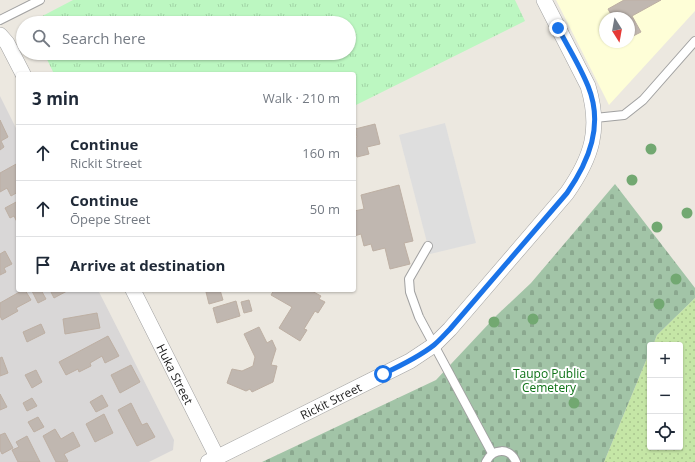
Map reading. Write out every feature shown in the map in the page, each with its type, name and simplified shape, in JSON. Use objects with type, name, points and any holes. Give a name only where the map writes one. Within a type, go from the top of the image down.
[{"type":"street","name":"Rickit Street","points":[[213,460],[410,361],[434,345],[450,329],[567,193],[580,175],[593,140],[595,118],[593,101],[588,86],[544,0]]},
{"type":"street","points":[[0,35],[7,42],[22,72]]},
{"type":"street","name":"Huka Street","points":[[134,292],[213,460]]},
{"type":"lane","points":[[0,20],[40,0]]},
{"type":"lane","points":[[595,118],[624,115],[643,100],[695,41]]},
{"type":"lane","points":[[428,246],[409,279],[410,292],[419,317],[492,453]]},
{"type":"lane","points":[[486,462],[492,453],[499,451],[506,451],[512,455],[516,462]]},
{"type":"shaded area","points":[[556,0],[695,0],[695,11],[609,105]]},
{"type":"shaded area","points":[[0,96],[16,128],[16,292],[99,292],[174,440],[173,450],[149,462],[0,462]]},
{"type":"shaded area","points":[[445,123],[476,243],[430,254],[399,135]]},
{"type":"green space","points":[[73,0],[515,0],[525,21],[356,105],[356,72],[53,72],[47,60],[356,60],[356,16],[42,16]]},
{"type":"green space","name":"Taupo Public Cemetery","points":[[615,184],[695,288],[695,298],[657,335],[654,342],[647,342],[647,358],[604,462],[262,462],[436,380],[497,315],[531,283]]},
{"type":"green space","points":[[695,298],[695,462],[604,462],[647,358],[647,450],[683,450],[683,342],[654,342],[657,335]]},
{"type":"building","points":[[624,0],[661,0],[635,14],[635,12],[610,12],[608,9]]},
{"type":"building","points":[[635,21],[641,32],[635,35]]},
{"type":"building","points":[[0,120],[8,137],[1,141],[4,147],[0,150]]},
{"type":"building","points":[[375,124],[380,144],[367,147],[369,154],[357,157],[356,129]]},
{"type":"building","points":[[16,164],[16,193],[11,196],[7,188],[0,192],[0,173]]},
{"type":"building","points":[[399,185],[413,241],[404,243],[410,264],[390,269],[385,248],[373,251],[371,244],[364,246],[361,234],[356,235],[356,211],[364,209],[361,195]]},
{"type":"building","points":[[16,202],[16,220],[14,216],[10,218],[5,208]]},
{"type":"building","points":[[5,251],[12,264],[4,268],[6,272],[0,275],[0,254]]},
{"type":"building","points":[[19,292],[26,292],[31,300],[16,308],[18,311],[2,320],[0,316],[0,303]]},
{"type":"building","points":[[32,292],[42,292],[46,299],[38,303]]},
{"type":"building","points":[[51,292],[65,292],[54,298]]},
{"type":"building","points":[[206,292],[221,292],[223,300],[209,304]]},
{"type":"building","points":[[273,292],[314,292],[321,296],[319,299],[325,302],[318,313],[315,311],[304,329],[307,330],[300,341],[279,328],[292,307],[271,295]]},
{"type":"building","points":[[249,300],[252,311],[244,313],[241,302]]},
{"type":"building","points":[[236,301],[240,316],[217,323],[213,308]]},
{"type":"building","points":[[97,313],[100,328],[65,334],[63,319]]},
{"type":"building","points":[[41,324],[45,333],[27,342],[23,332]]},
{"type":"building","points":[[259,327],[267,343],[272,340],[276,349],[271,365],[277,366],[273,382],[252,392],[250,389],[246,391],[227,383],[232,369],[242,371],[253,366],[255,357],[244,334]]},
{"type":"building","points":[[108,336],[119,356],[105,363],[102,356],[90,363],[91,366],[79,372],[78,369],[66,375],[59,362]]},
{"type":"building","points":[[2,357],[8,373],[0,376],[0,358]]},
{"type":"building","points":[[131,365],[140,382],[120,393],[111,375]]},
{"type":"building","points":[[36,370],[42,382],[32,388],[25,375]]},
{"type":"building","points":[[0,394],[7,407],[0,410]]},
{"type":"building","points":[[102,395],[108,406],[96,412],[90,402]]},
{"type":"building","points":[[32,398],[37,406],[27,411],[23,403]]},
{"type":"building","points":[[131,403],[142,425],[147,423],[155,437],[137,446],[118,410]]},
{"type":"building","points":[[104,414],[113,433],[95,442],[86,424]]},
{"type":"building","points":[[38,417],[44,427],[34,432],[28,422]]},
{"type":"building","points":[[55,429],[61,439],[73,432],[80,446],[64,454],[68,461],[66,462],[56,462],[43,436]]},
{"type":"building","points":[[5,433],[13,448],[2,454],[0,450],[0,435]]},
{"type":"building","points":[[27,436],[40,462],[18,462],[12,450],[19,447],[16,442]]},
{"type":"route","points":[[383,374],[410,361],[434,345],[450,329],[567,193],[580,175],[593,140],[595,118],[593,101],[588,86],[558,28]]}]
